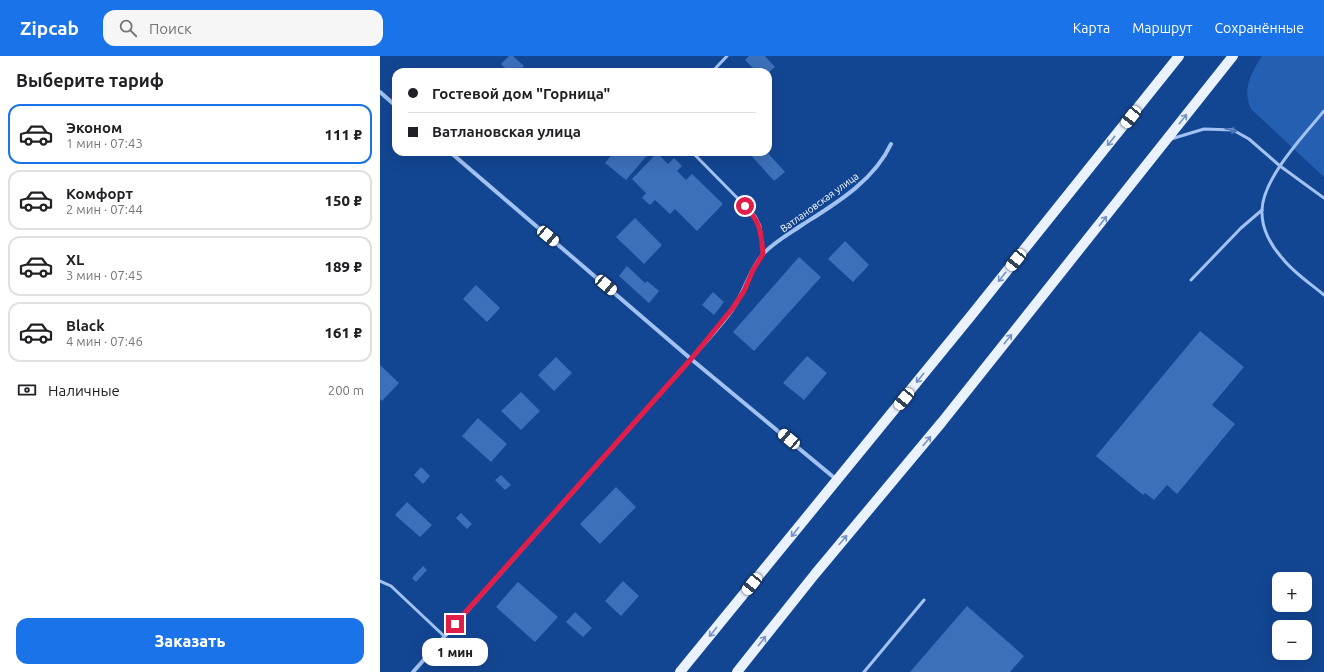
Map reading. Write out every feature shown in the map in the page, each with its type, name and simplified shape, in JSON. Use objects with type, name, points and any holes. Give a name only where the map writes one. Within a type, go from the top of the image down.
[{"type":"main road","points":[[680,672],[838,480],[1179,56]]},
{"type":"main road","points":[[737,672],[815,574],[942,422],[1233,56]]},
{"type":"street","points":[[380,92],[392,102]]},
{"type":"street","name":"Ватлановская улица","points":[[413,672],[691,359],[732,309],[744,291],[753,270],[763,254],[780,240],[829,207],[863,181],[885,156],[891,144]]},
{"type":"street","points":[[455,156],[691,359],[838,480]]},
{"type":"lane","points":[[716,68],[727,56]]},
{"type":"lane","points":[[1324,111],[1280,166],[1268,187],[1262,210],[1266,235],[1283,260],[1324,295]]},
{"type":"lane","points":[[1166,141],[1204,130],[1233,130],[1249,139],[1280,166],[1324,198]]},
{"type":"lane","points":[[696,156],[755,216],[760,226],[763,254]]},
{"type":"lane","points":[[1191,280],[1241,228],[1262,210]]},
{"type":"lane","points":[[380,581],[391,586],[444,636]]},
{"type":"lane","points":[[864,672],[924,600]]},
{"type":"shaded area","points":[[1262,56],[1324,56],[1324,177],[1251,109],[1247,95],[1249,81]]},
{"type":"building","points":[[509,56],[513,56],[524,66],[522,68],[505,68],[501,64]]},
{"type":"building","points":[[749,56],[765,56],[775,67],[772,70],[772,68],[753,68],[745,60]]},
{"type":"building","points":[[611,156],[647,156],[626,180],[605,163]]},
{"type":"building","points":[[654,156],[660,156],[668,164],[674,158],[682,166],[677,171],[686,180],[692,174],[723,204],[697,231],[675,209],[670,214],[655,200],[650,205],[642,198],[646,193],[632,179]]},
{"type":"building","points":[[752,156],[771,156],[785,172],[774,181]]},
{"type":"building","points":[[635,218],[662,245],[644,264],[616,237]]},
{"type":"building","points":[[845,241],[869,265],[853,282],[828,259]]},
{"type":"building","points":[[799,257],[821,277],[754,351],[733,332]]},
{"type":"building","points":[[627,266],[645,283],[647,281],[659,291],[649,303],[619,276]]},
{"type":"building","points":[[476,285],[500,308],[487,322],[463,299]]},
{"type":"building","points":[[713,292],[724,302],[714,315],[702,305]]},
{"type":"building","points":[[1200,331],[1244,367],[1212,405],[1235,424],[1177,494],[1167,485],[1154,500],[1145,493],[1143,495],[1096,456]]},
{"type":"building","points":[[807,356],[827,373],[804,400],[783,383]]},
{"type":"building","points":[[556,357],[572,373],[554,391],[538,375]]},
{"type":"building","points":[[380,365],[399,383],[382,401],[380,399]]},
{"type":"building","points":[[521,392],[540,411],[521,430],[501,411]]},
{"type":"building","points":[[478,418],[507,444],[491,462],[462,436]]},
{"type":"building","points":[[421,467],[430,476],[423,484],[414,475]]},
{"type":"building","points":[[501,475],[511,485],[505,490],[495,480]]},
{"type":"building","points":[[616,487],[636,507],[600,544],[580,524]]},
{"type":"building","points":[[407,502],[432,525],[420,537],[395,515]]},
{"type":"building","points":[[461,513],[472,524],[467,529],[456,518]]},
{"type":"building","points":[[423,566],[427,570],[416,582],[412,578]]},
{"type":"building","points":[[623,581],[639,596],[621,616],[605,601]]},
{"type":"building","points":[[518,582],[558,617],[535,642],[496,607]]},
{"type":"building","points":[[967,606],[1024,656],[1010,672],[910,672]]},
{"type":"building","points":[[575,612],[592,628],[583,637],[566,622]]},
{"type":"route","points":[[455,624],[691,359],[732,309],[744,291],[753,270],[763,254],[760,226],[755,216],[745,206]]}]
